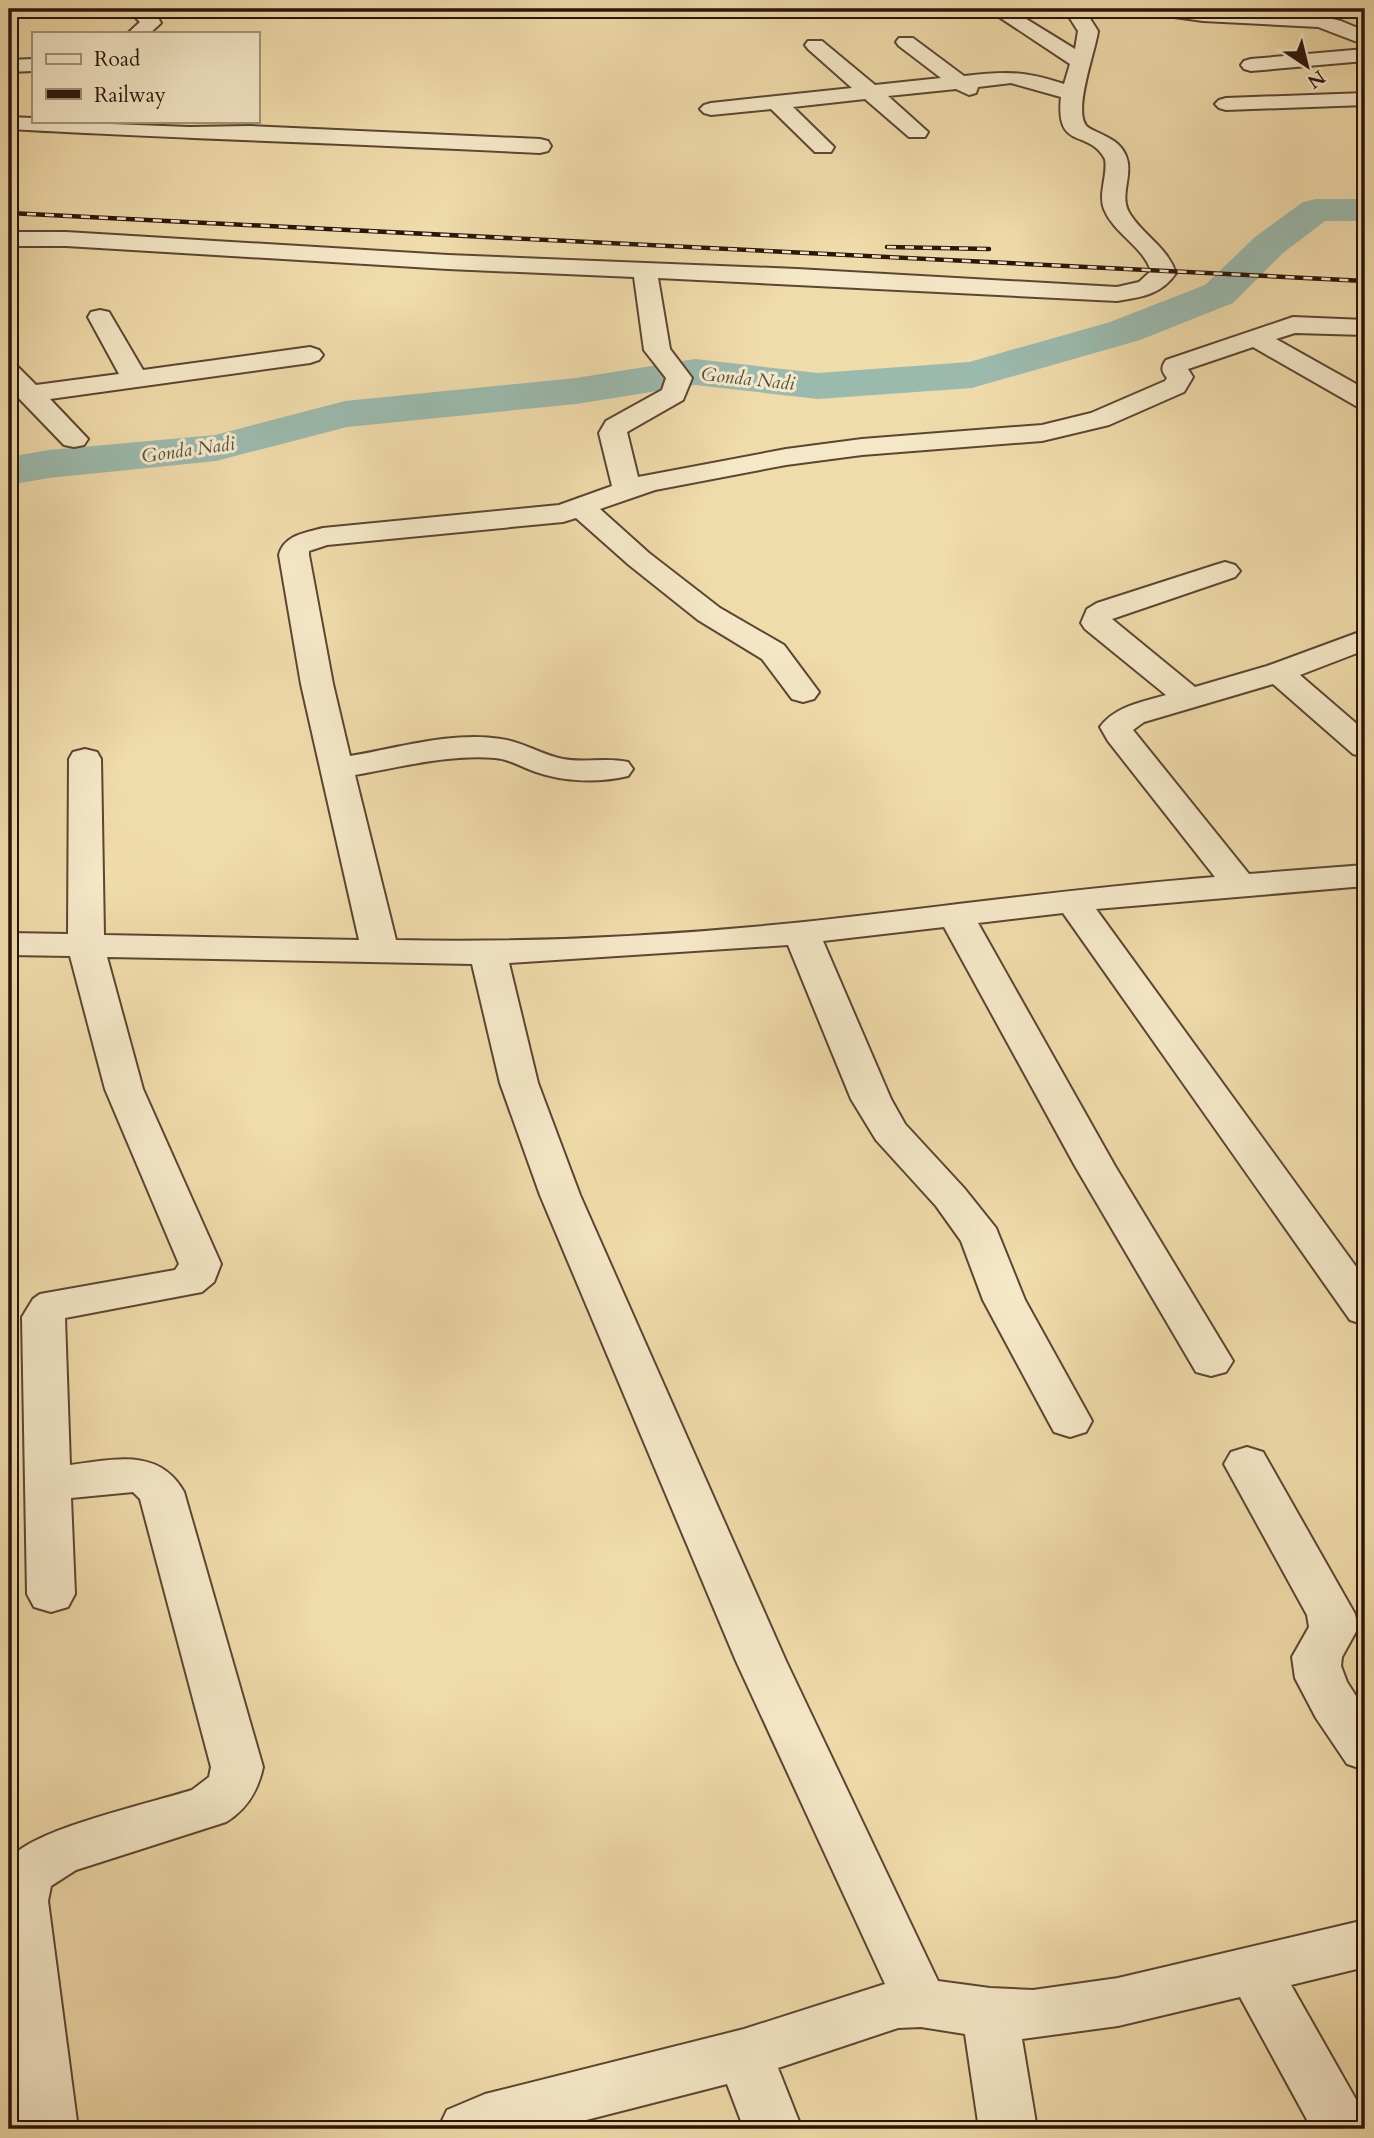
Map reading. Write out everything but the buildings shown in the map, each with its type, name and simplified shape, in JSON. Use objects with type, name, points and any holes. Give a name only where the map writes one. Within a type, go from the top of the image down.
[{"type":"street","points":[[137,9],[146,13],[151,23],[139,32]]},
{"type":"street","points":[[997,9],[1082,63]]},
{"type":"street","points":[[9,239],[77,239],[448,262],[810,277],[1075,293],[1117,294],[1147,288],[1164,274],[1162,261],[1118,214],[1114,197],[1118,161],[1107,146],[1076,130],[1072,125],[1072,94],[1088,31],[1074,9]]},
{"type":"street","points":[[1160,9],[1221,17],[1320,13],[1365,39]]},
{"type":"street","points":[[906,42],[987,103]]},
{"type":"street","points":[[815,45],[917,132]]},
{"type":"street","points":[[1251,65],[1365,55]]},
{"type":"street","points":[[9,66],[32,65]]},
{"type":"street","points":[[711,109],[960,81],[1021,78],[1072,94]]},
{"type":"street","points":[[1226,104],[1365,99]]},
{"type":"street","points":[[776,102],[823,147]]},
{"type":"street","points":[[9,123],[189,133],[247,126],[540,146]]},
{"type":"street","points":[[627,489],[614,433],[616,427],[674,394],[676,373],[657,351],[645,270]]},
{"type":"street","points":[[100,317],[134,378]]},
{"type":"street","points":[[380,951],[317,684],[294,555],[296,546],[323,537],[534,517],[582,508],[627,489],[786,457],[862,447],[1042,433],[1100,419],[1175,386],[1180,377],[1175,371],[1175,365],[1185,360],[1293,325],[1365,327]]},
{"type":"street","points":[[1256,338],[1332,384],[1365,400]]},
{"type":"street","points":[[29,394],[310,355]]},
{"type":"street","points":[[9,373],[74,439]]},
{"type":"street","points":[[582,508],[639,559],[709,614],[773,652],[803,692]]},
{"type":"street","points":[[1189,698],[1096,623],[1098,615],[1108,609],[1224,571]]},
{"type":"street","points":[[1240,886],[1116,727],[1133,715],[1278,673],[1365,639]]},
{"type":"street","points":[[1278,673],[1365,747]]},
{"type":"street","points":[[336,768],[472,748],[497,748],[514,751],[555,768],[616,769]]},
{"type":"street","points":[[51,1594],[43,1317],[55,1304],[187,1282],[200,1272],[200,1264],[124,1089],[106,1033],[86,945],[85,759]]},
{"type":"street","points":[[9,944],[488,953],[603,948],[802,933],[1072,901],[1365,876]]},
{"type":"street","points":[[1072,901],[1365,1310]]},
{"type":"street","points":[[955,914],[1095,1166],[1211,1361]]},
{"type":"street","points":[[802,933],[871,1099],[890,1131],[982,1238],[1003,1300],[1070,1421]]},
{"type":"street","points":[[488,953],[519,1083],[560,1195],[761,1661],[921,2003]]},
{"type":"street","points":[[1247,1464],[1331,1614],[1334,1628],[1317,1656],[1316,1670],[1365,1749]]},
{"type":"street","points":[[46,1484],[133,1475],[149,1480],[161,1492],[237,1767],[234,1784],[226,1796],[208,1807],[62,1852],[39,1862],[25,1877],[21,1901],[49,2129]]},
{"type":"street","points":[[467,2129],[485,2120],[744,2054],[898,2004],[921,2003],[990,2013],[1033,2015],[1118,2002],[1365,1944]]},
{"type":"street","points":[[1254,1970],[1342,2129]]},
{"type":"street","points":[[990,2013],[1008,2129]]},
{"type":"street","points":[[744,2054],[773,2129]]},
{"type":"waterway","name":"Gonda Nadi","points":[[9,471],[49,464],[216,448],[345,414],[576,391],[695,372],[818,386],[972,375],[1125,331],[1219,294],[1269,245],[1316,210],[1365,210]]},
{"type":"railway","points":[[9,213],[1365,281]]},
{"type":"railway","points":[[887,247],[989,249]]}]
